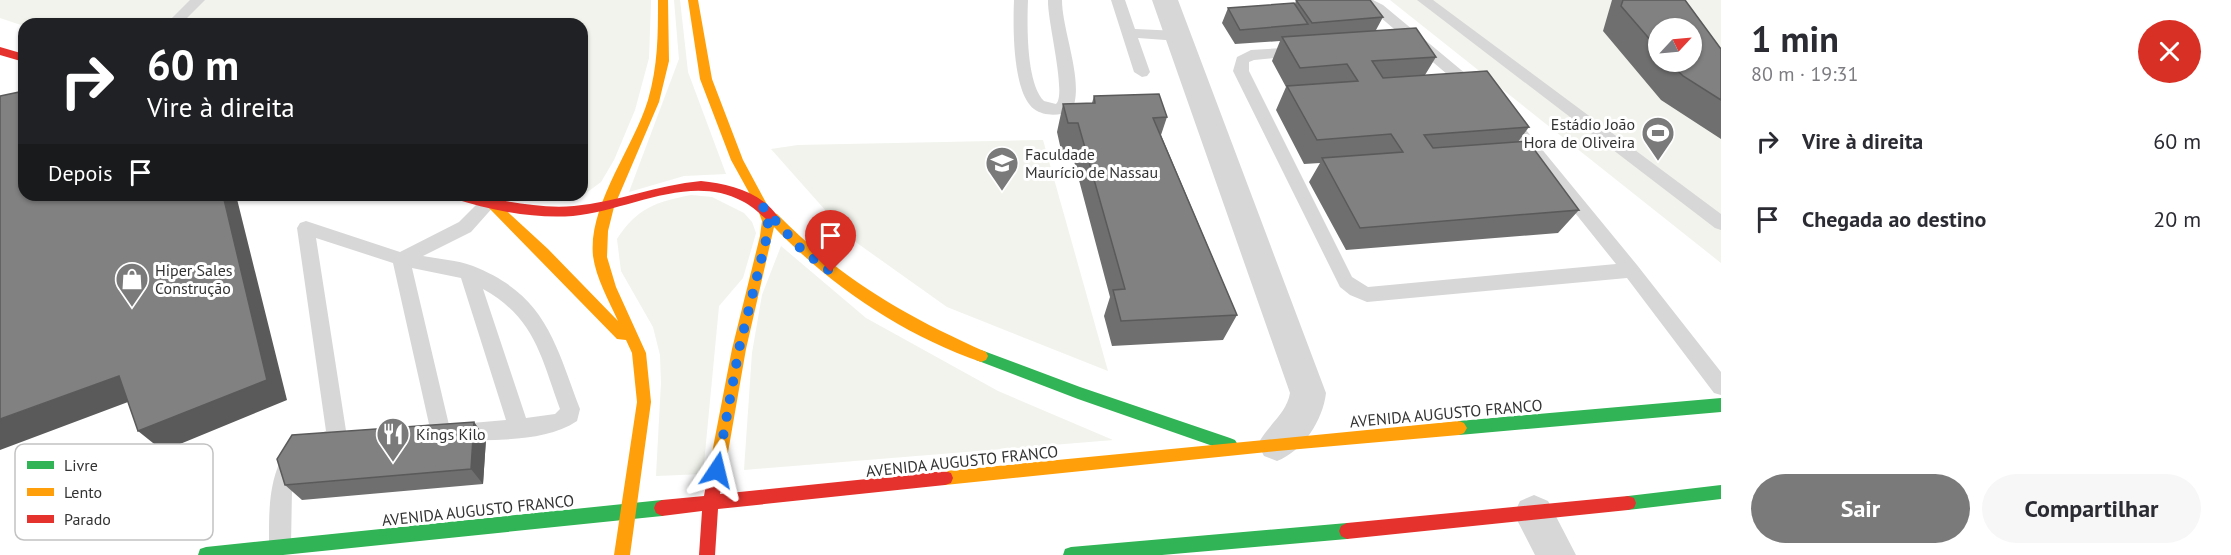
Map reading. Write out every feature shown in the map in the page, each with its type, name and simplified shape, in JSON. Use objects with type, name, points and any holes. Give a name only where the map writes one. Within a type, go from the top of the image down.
[{"type":"main road","points":[[622,555],[644,402],[639,353],[609,287],[600,257],[602,231],[608,207],[653,102],[663,61],[663,0]]},
{"type":"main road","points":[[693,0],[706,78],[737,160],[763,207],[768,221],[767,236],[739,349],[711,503],[707,555]]},
{"type":"main road","points":[[0,51],[18,56]]},
{"type":"main road","points":[[475,201],[490,206],[552,212],[608,207],[663,190],[702,184],[734,189],[763,207],[802,250],[860,295],[931,334],[1051,384],[1241,449]]},
{"type":"main road","points":[[490,206],[543,253],[639,353]]},
{"type":"main road","name":"AVENIDA AUGUSTO FRANCO","points":[[207,555],[1277,444],[1721,405]]},
{"type":"main road","points":[[1071,555],[1152,552],[1534,514],[1721,492]]},
{"type":"street","points":[[1165,0],[1308,393],[1306,410],[1277,444]]},
{"type":"street","points":[[1534,514],[1556,555]]},
{"type":"lane","points":[[179,18],[198,0]]},
{"type":"lane","points":[[1021,0],[1020,18],[1024,60],[1033,99],[1046,109],[1058,110],[1065,108],[1070,95],[1055,26],[1055,0]]},
{"type":"lane","points":[[1118,0],[1142,72]]},
{"type":"lane","points":[[1362,0],[1378,8],[1487,100],[1521,132],[1721,387]]},
{"type":"lane","points":[[1424,0],[1721,223]]},
{"type":"lane","points":[[1130,33],[1179,36]]},
{"type":"lane","points":[[1399,46],[1422,45]]},
{"type":"lane","points":[[1319,51],[1251,55],[1242,60],[1241,71],[1346,282],[1356,290],[1367,295],[1631,270]]},
{"type":"lane","points":[[401,259],[465,227],[490,206]]},
{"type":"lane","points":[[337,437],[306,228],[401,259],[468,272],[499,289],[530,315],[543,335],[570,409],[570,415],[559,422],[519,428],[406,433]]},
{"type":"lane","points":[[401,259],[441,432]]},
{"type":"lane","points":[[468,272],[519,428]]},
{"type":"lane","points":[[279,546],[281,491],[286,468],[292,457],[309,446],[337,437],[360,434]]},
{"type":"shaded area","points":[[0,0],[651,0],[649,58],[635,110],[614,160],[601,182],[588,192],[588,18],[18,18],[18,24],[0,18]]},
{"type":"shaded area","points":[[674,0],[680,0],[688,72],[726,174],[684,176],[629,192],[679,59]]},
{"type":"shaded area","name":"Estádio João Hora de Oliveira","points":[[1390,0],[1721,0],[1721,263]]},
{"type":"shaded area","points":[[1043,140],[1108,371],[947,307],[850,238],[771,149],[798,145]]},
{"type":"shaded area","points":[[691,195],[712,197],[744,213],[752,222],[756,233],[743,278],[719,306],[703,474],[656,476],[661,383],[660,355],[653,327],[621,271],[617,239],[632,220],[648,208],[667,200]]},
{"type":"shaded area","points":[[781,246],[866,318],[998,391],[1113,440],[744,470],[752,353],[762,295]]},
{"type":"building","points":[[1296,0],[1370,0],[1383,17],[1312,23]]},
{"type":"building","points":[[1623,0],[1685,0],[1698,18],[1648,18],[1648,37],[1621,6]]},
{"type":"building","points":[[1294,3],[1308,24],[1240,30],[1228,8]]},
{"type":"building","points":[[1702,23],[1721,49],[1721,100],[1679,72],[1702,72]]},
{"type":"building","points":[[1416,28],[1436,57],[1372,61],[1383,78],[1487,71],[1529,127],[1424,135],[1433,148],[1528,141],[1579,210],[1360,228],[1322,158],[1403,152],[1391,134],[1317,140],[1287,86],[1358,81],[1347,64],[1300,68],[1282,37]]},
{"type":"building","name":"Hiper Sales Construção","points":[[18,92],[18,201],[224,201],[267,380],[138,431],[119,376],[0,419],[0,96]]},
{"type":"building","name":"Faculdade Maurício de Nassau","points":[[1159,94],[1167,117],[1153,118],[1237,315],[1121,321],[1113,290],[1125,289],[1078,123],[1068,123],[1063,104],[1095,103],[1094,96]]},
{"type":"building","points":[[474,422],[471,469],[285,485],[277,459],[292,435]]},
{"type":"traffic: fast","points":[[981,356],[1078,393],[1230,445]]},
{"type":"traffic: fast","points":[[1459,428],[1721,405]]},
{"type":"traffic: fast","points":[[1628,503],[1721,492]]},
{"type":"traffic: fast","points":[[206,555],[662,508]]},
{"type":"traffic: fast","points":[[1071,555],[1347,531]]},
{"type":"traffic: slow","points":[[622,555],[644,402],[639,353],[609,287],[600,257],[601,231],[608,207],[653,102],[663,61],[663,0]]},
{"type":"traffic: slow","points":[[693,0],[706,79],[737,160],[763,207],[768,221],[767,236],[739,349],[719,458]]},
{"type":"traffic: slow","points":[[494,207],[543,253],[622,335]]},
{"type":"traffic: slow","points":[[772,217],[819,262],[868,298],[922,329],[981,356]]},
{"type":"traffic: slow","points":[[945,478],[1459,428]]},
{"type":"traffic: jam","points":[[0,51],[18,56]]},
{"type":"traffic: jam","points":[[478,201],[514,208],[574,211],[601,207],[677,188],[701,186],[725,188],[749,198],[772,217]]},
{"type":"traffic: jam","points":[[707,555],[711,503],[719,458]]},
{"type":"traffic: jam","points":[[662,508],[945,478]]},
{"type":"traffic: jam","points":[[1347,531],[1628,503]]},
{"type":"place","name":"Estádio João Hora de Oliveira","points":[[1658,162]]},
{"type":"place","name":"Faculdade Maurício de Nassau","points":[[1002,192]]},
{"type":"place","name":"Hiper Sales Construção","points":[[132,308]]},
{"type":"place","name":"Kings Kilo","points":[[393,463]]},
{"type":"route","points":[[717,470],[739,349],[767,236],[768,221],[763,207],[802,250],[831,272]]}]
